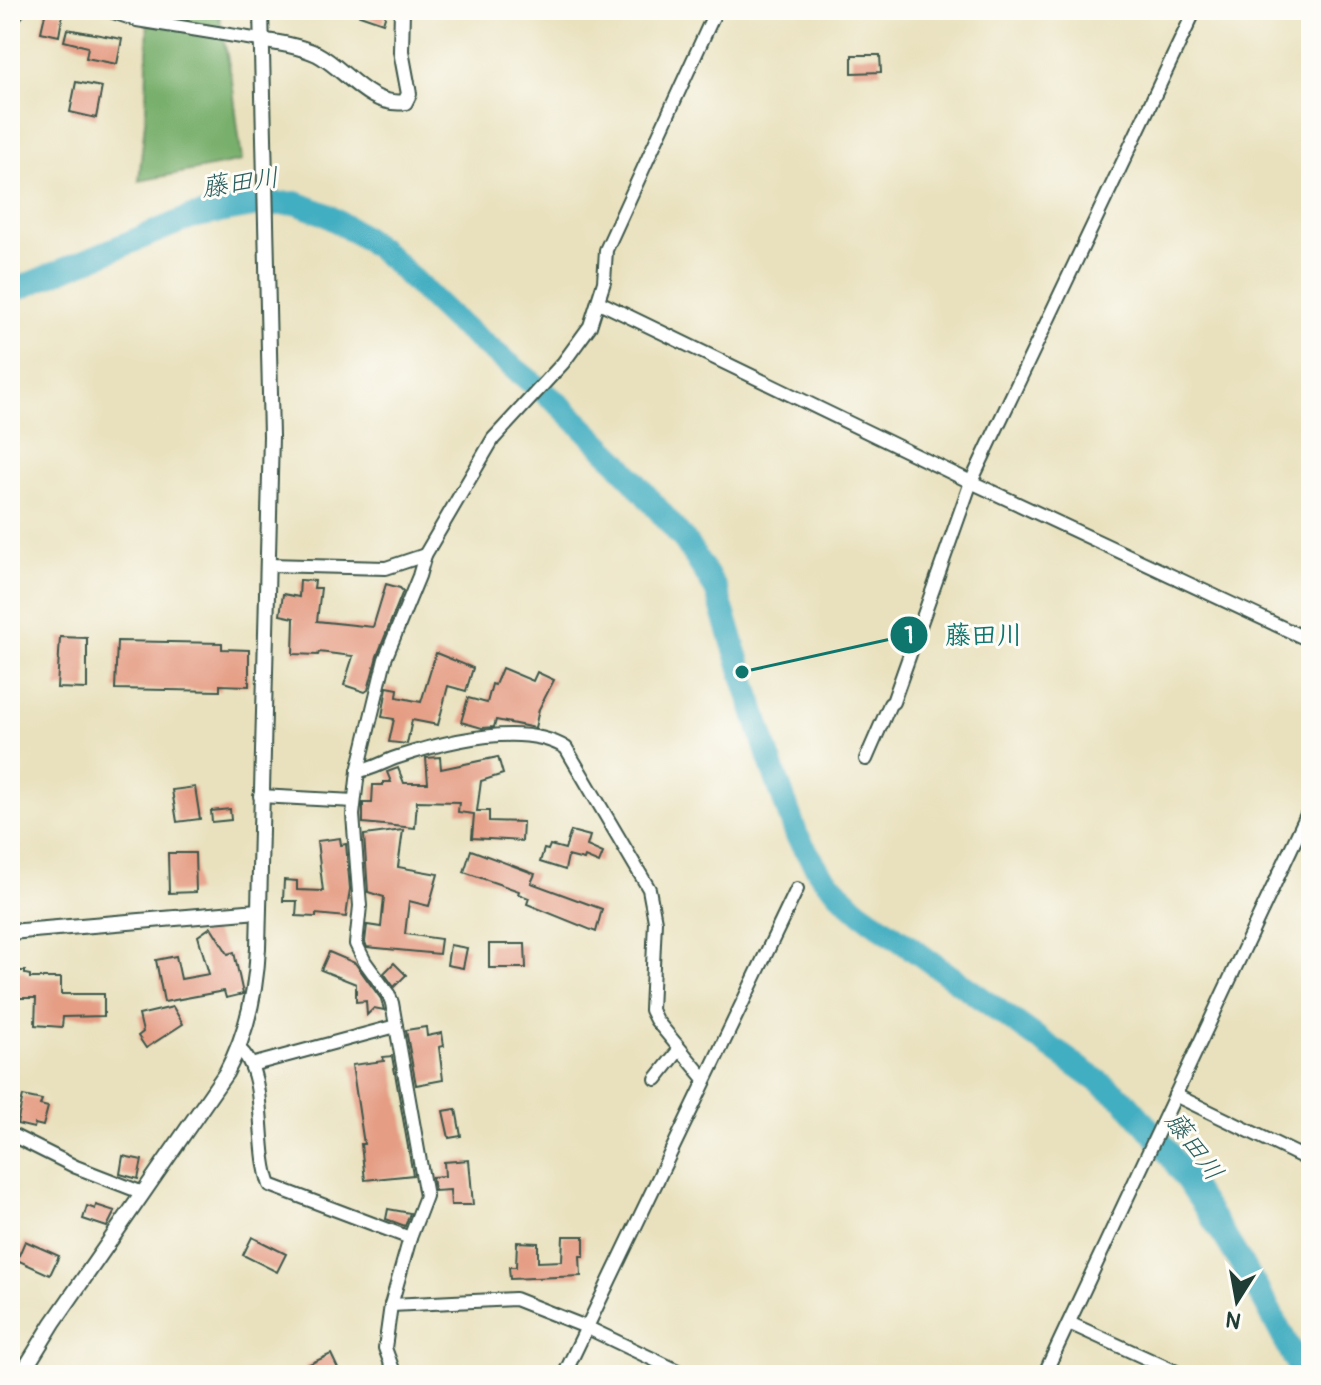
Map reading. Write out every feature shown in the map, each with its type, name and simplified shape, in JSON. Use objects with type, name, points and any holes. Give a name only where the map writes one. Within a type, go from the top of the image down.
[{"type":"street","points":[[10,21],[19,10]]},
{"type":"street","points":[[107,10],[137,20],[290,45],[318,55],[376,97],[394,103],[405,102],[409,94],[401,51],[402,10]]},
{"type":"street","points":[[21,1375],[53,1323],[213,1094],[238,1048],[257,975],[271,436],[261,10]]},
{"type":"street","points":[[395,1375],[385,1348],[391,1305],[426,1196],[389,995],[356,944],[360,906],[355,864],[354,801],[358,771],[385,659],[425,555],[493,439],[563,363],[590,326],[599,302],[606,250],[716,10]]},
{"type":"street","points":[[866,759],[893,702],[971,482],[1195,10]]},
{"type":"street","points":[[599,302],[971,482],[1311,641]]},
{"type":"street","points":[[268,565],[386,568],[425,555]]},
{"type":"street","points":[[358,771],[412,753],[480,738],[544,738],[566,748],[649,889],[655,921],[651,1010],[679,1050],[704,1078]]},
{"type":"street","points":[[260,796],[354,801]]},
{"type":"street","points":[[1044,1375],[1311,806]]},
{"type":"street","points":[[564,1375],[797,889]]},
{"type":"street","points":[[10,932],[258,911]]},
{"type":"street","points":[[251,1065],[396,1026]]},
{"type":"street","points":[[238,1048],[246,1054],[257,1084],[262,1160],[270,1185],[410,1238]]},
{"type":"street","points":[[656,1079],[679,1050]]},
{"type":"street","points":[[1173,1101],[1311,1161]]},
{"type":"street","points":[[10,1134],[85,1171],[143,1193]]},
{"type":"street","points":[[391,1305],[515,1299],[586,1327],[686,1375]]},
{"type":"street","points":[[1069,1323],[1183,1375]]},
{"type":"green space","points":[[148,10],[218,10],[232,81],[242,161],[139,181],[146,111]]},
{"type":"building","points":[[46,10],[63,13],[59,36],[41,32]]},
{"type":"building","points":[[351,10],[387,10],[383,23]]},
{"type":"building","points":[[67,29],[122,39],[117,64],[86,58],[88,47],[64,41]]},
{"type":"building","points":[[852,55],[880,55],[881,72],[852,73]]},
{"type":"building","points":[[76,82],[102,87],[96,118],[70,112]]},
{"type":"building","points":[[300,580],[315,581],[314,588],[321,588],[317,621],[373,627],[386,584],[403,591],[365,692],[344,685],[353,656],[319,652],[318,655],[293,654],[294,618],[280,615],[283,594],[299,597]]},
{"type":"building","points":[[60,637],[87,638],[87,689],[57,688]]},
{"type":"building","points":[[117,641],[222,643],[222,649],[249,650],[249,686],[220,685],[220,691],[115,689]]},
{"type":"building","points":[[436,653],[473,668],[466,691],[448,686],[438,725],[412,720],[407,744],[389,742],[394,719],[382,717],[387,687],[398,689],[397,697],[421,702]]},
{"type":"building","points":[[502,668],[533,681],[537,672],[554,680],[539,709],[535,728],[496,720],[494,727],[482,728],[461,722],[468,698],[487,703],[492,684],[495,685]]},
{"type":"building","points":[[440,757],[441,769],[498,757],[503,774],[481,781],[477,811],[489,811],[489,821],[523,822],[522,841],[472,838],[474,814],[458,812],[459,802],[417,801],[415,828],[363,823],[363,803],[372,803],[373,785],[391,782],[387,772],[398,768],[404,783],[428,783],[426,758]]},
{"type":"building","points":[[195,787],[200,819],[177,822],[172,790]]},
{"type":"building","points":[[230,809],[231,820],[212,822],[211,811]]},
{"type":"building","points":[[403,830],[398,867],[438,874],[429,906],[409,901],[405,934],[441,939],[439,954],[367,947],[365,942],[367,925],[381,927],[384,897],[368,892],[364,835]]},
{"type":"building","points":[[571,831],[590,836],[587,846],[603,853],[599,863],[585,857],[584,860],[568,856],[565,870],[540,862],[544,849],[548,850],[550,845],[565,849]]},
{"type":"building","points":[[340,838],[341,845],[346,844],[350,889],[346,917],[296,916],[297,901],[283,901],[284,880],[297,881],[297,890],[323,891],[317,841]]},
{"type":"building","points":[[471,850],[535,874],[531,883],[602,909],[596,932],[527,904],[529,898],[518,894],[519,891],[464,872]]},
{"type":"building","points":[[168,853],[195,853],[196,892],[169,893]]},
{"type":"building","points":[[211,927],[228,954],[234,952],[243,994],[226,998],[224,991],[164,1002],[156,960],[176,956],[181,979],[209,974],[198,936]]},
{"type":"building","points":[[489,944],[525,944],[526,968],[489,968]]},
{"type":"building","points":[[450,945],[467,948],[463,968],[447,965]]},
{"type":"building","points":[[329,952],[355,963],[381,999],[384,1010],[374,1008],[367,1015],[366,1001],[356,1002],[356,984],[321,970]]},
{"type":"building","points":[[394,963],[406,975],[394,987],[384,973]]},
{"type":"building","points":[[10,971],[25,971],[30,978],[61,978],[61,994],[104,994],[104,1016],[63,1017],[62,1027],[35,1025],[36,998],[10,998]]},
{"type":"building","points":[[173,1007],[183,1024],[146,1048],[138,1036],[143,1032],[139,1015]]},
{"type":"building","points":[[426,1027],[427,1036],[442,1033],[444,1046],[439,1047],[443,1080],[416,1085],[406,1030]]},
{"type":"building","points":[[392,1056],[413,1175],[365,1180],[361,1144],[364,1144],[352,1065],[384,1061],[383,1057]]},
{"type":"building","points":[[23,1096],[42,1100],[40,1105],[48,1107],[43,1126],[35,1124],[34,1128],[17,1124]]},
{"type":"building","points":[[456,1109],[461,1136],[449,1138],[443,1111]]},
{"type":"building","points":[[123,1156],[142,1160],[138,1179],[120,1174]]},
{"type":"building","points":[[469,1160],[473,1205],[451,1205],[450,1190],[434,1191],[432,1177],[445,1176],[444,1162]]},
{"type":"building","points":[[96,1205],[115,1211],[107,1227],[83,1219],[87,1206],[95,1209]]},
{"type":"building","points":[[388,1209],[410,1213],[405,1226],[386,1219]]},
{"type":"building","points":[[563,1236],[584,1236],[584,1256],[580,1256],[581,1276],[510,1279],[509,1267],[516,1267],[517,1242],[538,1243],[538,1262],[562,1261]]},
{"type":"building","points":[[252,1237],[286,1254],[277,1272],[243,1255]]},
{"type":"building","points":[[25,1241],[59,1256],[50,1275],[17,1260]]},
{"type":"building","points":[[331,1354],[341,1375],[310,1375],[305,1366]]},
{"type":"waterway","name":"藤田川","points":[[10,292],[191,217],[259,205],[296,203],[325,214],[387,255],[453,319],[561,406],[616,460],[686,542],[716,589],[797,836],[822,876],[856,909],[1123,1099],[1164,1146],[1225,1237],[1265,1302],[1303,1375]]},
{"type":"place","name":"藤田川","points":[[742,672]]}]
